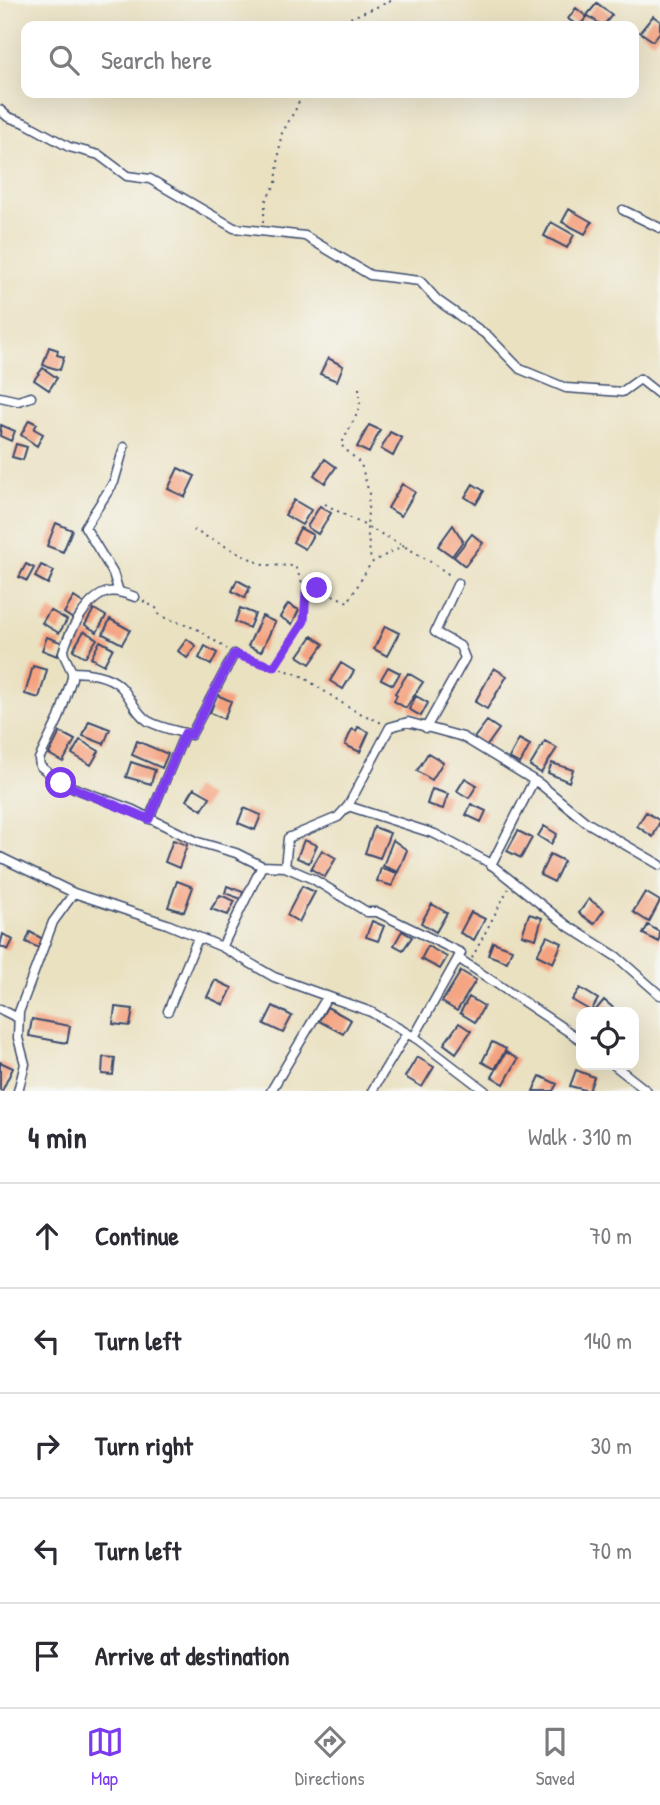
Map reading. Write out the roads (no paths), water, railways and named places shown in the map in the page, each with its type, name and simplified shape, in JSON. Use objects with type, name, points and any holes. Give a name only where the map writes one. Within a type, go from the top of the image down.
[{"type":"street","points":[[0,110],[8,117],[25,123],[69,147],[99,155],[127,176],[150,179],[234,228],[305,236],[370,275],[420,281],[437,300],[488,336],[520,369],[566,388],[622,392],[640,379],[660,395]]},
{"type":"street","points":[[623,210],[660,228]]},
{"type":"street","points":[[0,397],[18,401],[31,397]]},
{"type":"street","points":[[119,592],[113,573],[85,527],[99,501],[114,482],[124,447]]},
{"type":"street","points":[[426,728],[465,658],[460,646],[435,632],[458,583]]},
{"type":"street","points":[[135,597],[119,592],[104,593],[73,628],[63,653],[72,672],[60,718],[40,759],[40,766],[61,783],[149,819],[177,834],[236,853],[262,866],[285,867],[367,912],[377,912],[461,953],[411,1035],[372,1091]]},
{"type":"street","points":[[72,672],[85,672],[114,681],[123,687],[126,696],[147,720],[191,735],[234,654]]},
{"type":"street","points":[[285,867],[288,838],[338,817],[348,806],[390,727],[408,722],[463,737],[533,782],[586,822],[660,865]]},
{"type":"street","points":[[149,819],[185,733]]},
{"type":"street","points":[[491,865],[533,782]]},
{"type":"street","points":[[348,806],[435,834],[491,865],[568,926],[617,957],[660,995]]},
{"type":"street","points":[[0,857],[74,893],[167,924],[222,947],[274,976],[371,1012],[411,1035],[485,1091]]},
{"type":"street","points":[[222,947],[262,866]]},
{"type":"street","points":[[18,1091],[25,1064],[18,1038],[18,1018],[53,922],[74,893]]},
{"type":"street","points":[[168,1011],[198,938]]},
{"type":"street","points":[[458,958],[576,1037]]},
{"type":"street","points":[[271,1091],[327,997]]},
{"type":"street","points":[[0,1009],[18,1018]]},
{"type":"street","points":[[620,1070],[647,1091]]}]
